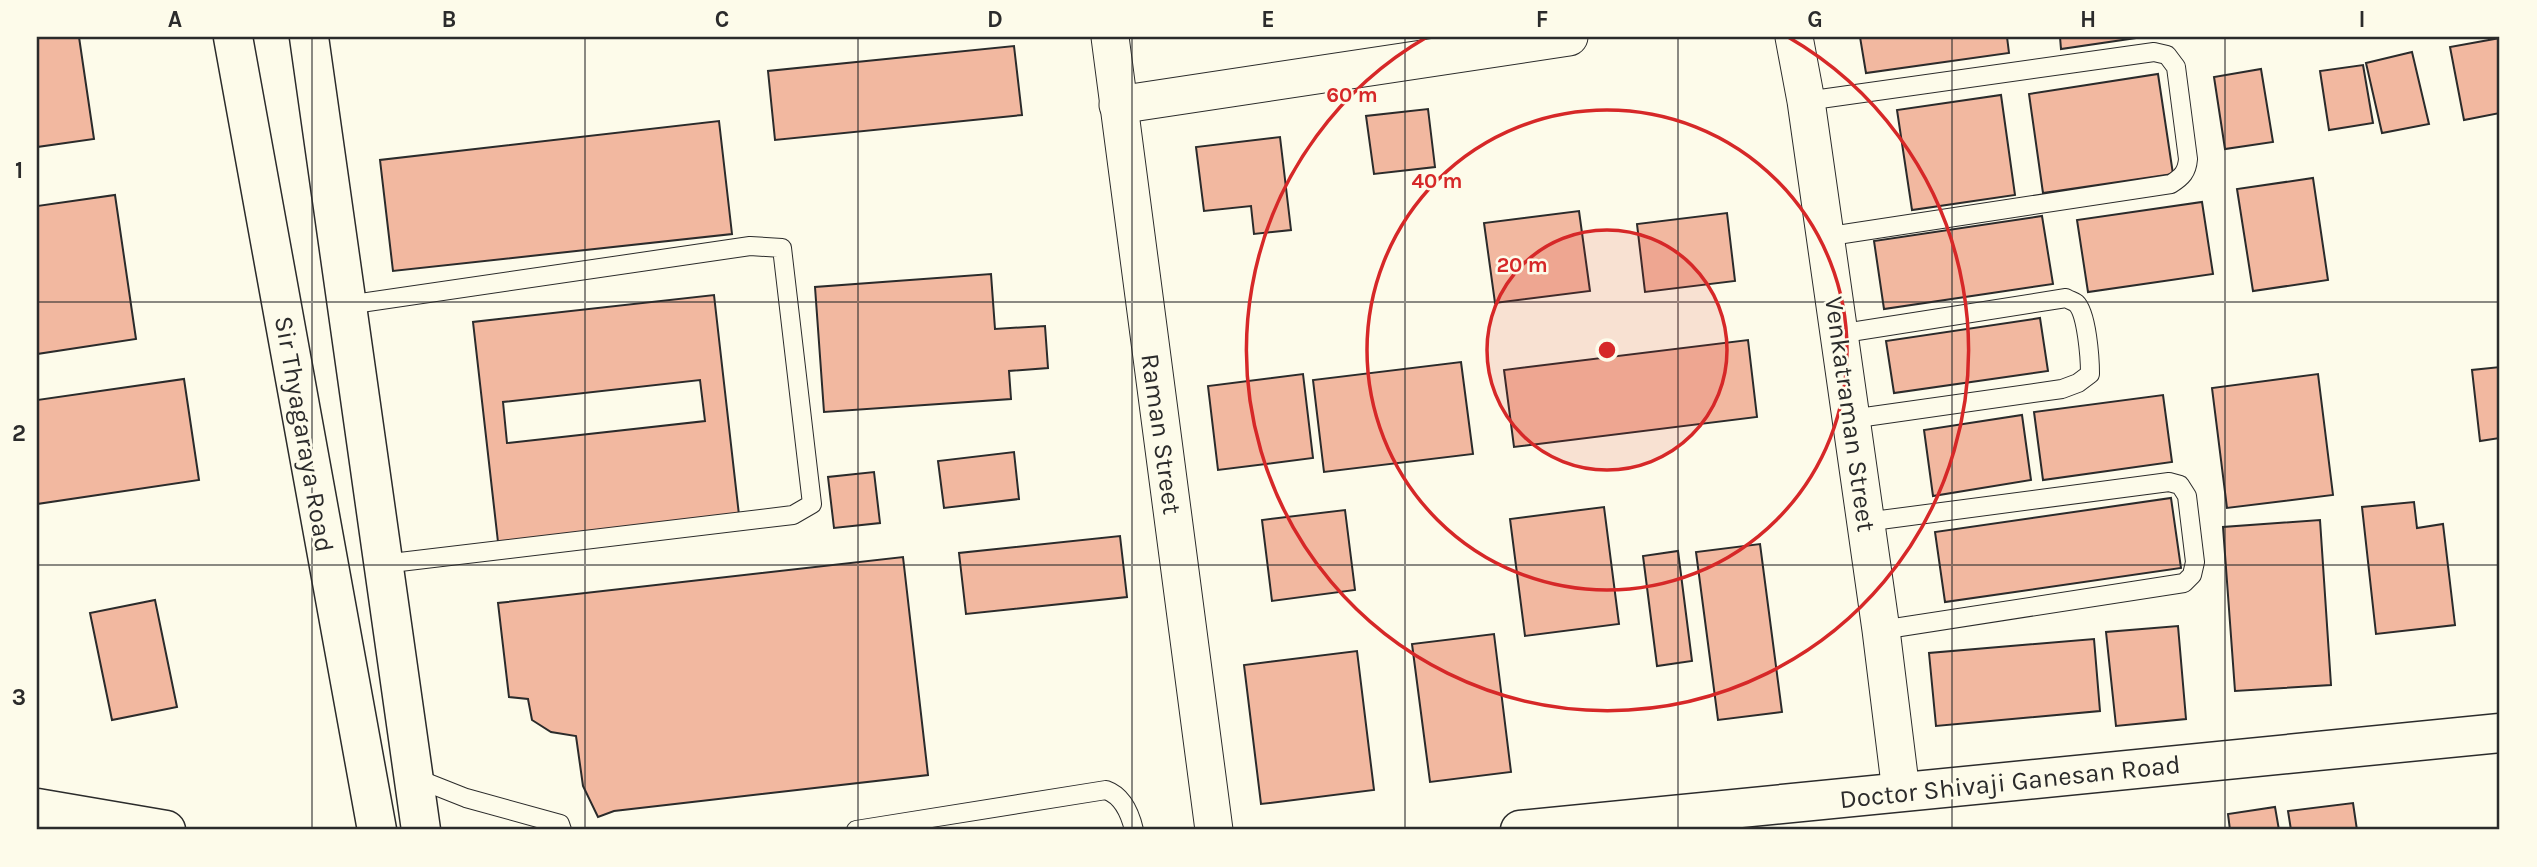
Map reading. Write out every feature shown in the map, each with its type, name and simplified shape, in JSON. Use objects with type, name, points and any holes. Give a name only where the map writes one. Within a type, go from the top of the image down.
[{"type":"main road","name":"Sir Thyagaraya Road","points":[[233,37],[377,830]]},
{"type":"main road","points":[[309,37],[421,830]]},
{"type":"main road","name":"Doctor Shivaji Ganesan Road","points":[[1520,830],[2500,733]]},
{"type":"main road","points":[[37,808],[166,830]]},
{"type":"street","name":"Raman Street","points":[[1110,37],[1213,830]]},
{"type":"street","points":[[1118,105],[1569,37]]},
{"type":"street","name":"Venkatraman Street","points":[[1794,37],[1806,101],[1881,630],[1901,792]]},
{"type":"lane","points":[[1806,101],[2154,52],[2167,55],[2176,67],[2189,159],[2181,178],[2171,184],[1824,237]]},
{"type":"lane","points":[[347,305],[750,246],[782,248],[812,504],[793,515],[383,564]]},
{"type":"lane","points":[[1838,334],[2066,298],[2076,303],[2082,313],[2090,362],[2090,374],[2062,390],[1851,419]]},
{"type":"lane","points":[[1865,522],[2169,482],[2180,485],[2187,496],[2195,562],[2192,575],[2184,583],[1881,630]]},
{"type":"lane","points":[[413,778],[466,798],[560,824],[562,830]]},
{"type":"lane","points":[[856,830],[1106,790],[1117,793],[1130,815],[1134,830]]},
{"type":"building","points":[[37,37],[79,37],[94,139],[37,147]]},
{"type":"building","points":[[1860,37],[2007,37],[2009,53],[1866,73]]},
{"type":"building","points":[[2060,37],[2143,37],[2061,49]]},
{"type":"building","points":[[2500,38],[2500,113],[2464,120],[2450,47]]},
{"type":"building","points":[[1014,46],[1022,115],[775,140],[768,71]]},
{"type":"building","points":[[2412,52],[2429,124],[2382,133],[2366,63]]},
{"type":"building","points":[[2363,65],[2373,123],[2329,130],[2320,71]]},
{"type":"building","points":[[2261,69],[2273,142],[2225,149],[2214,77]]},
{"type":"building","points":[[2158,74],[2173,174],[2043,193],[2029,94]]},
{"type":"building","points":[[2001,95],[2015,195],[1912,210],[1897,110]]},
{"type":"building","points":[[1428,109],[1435,167],[1374,174],[1366,116]]},
{"type":"building","points":[[719,121],[732,234],[393,271],[380,160]]},
{"type":"building","points":[[1280,137],[1291,230],[1254,234],[1251,206],[1204,211],[1196,147]]},
{"type":"building","points":[[2313,178],[2328,280],[2253,291],[2237,189]]},
{"type":"building","points":[[115,195],[136,339],[37,354],[37,206]]},
{"type":"building","points":[[2202,202],[2213,274],[2088,292],[2077,220]]},
{"type":"building","points":[[1579,211],[1590,291],[1495,303],[1484,223]]},
{"type":"building","points":[[1727,213],[1735,281],[1645,292],[1637,224]]},
{"type":"building","points":[[2042,216],[2053,284],[1884,309],[1874,241]]},
{"type":"building","points":[[991,274],[995,329],[1045,326],[1048,368],[1009,371],[1011,399],[824,412],[815,287]]},
{"type":"building","points":[[714,295],[739,515],[498,542],[473,322]],"holes":[[[700,380],[705,421],[507,443],[503,402]]]},
{"type":"building","points":[[2040,318],[2048,371],[1894,393],[1886,341]]},
{"type":"building","points":[[1748,340],[1757,417],[1514,447],[1504,370]]},
{"type":"building","points":[[1461,362],[1473,454],[1324,472],[1313,380]]},
{"type":"building","points":[[2500,367],[2500,438],[2480,441],[2472,370]]},
{"type":"building","points":[[1303,374],[1313,458],[1218,470],[1208,386]]},
{"type":"building","points":[[2318,374],[2333,495],[2227,508],[2212,388]]},
{"type":"building","points":[[184,379],[199,480],[37,504],[37,400]]},
{"type":"building","points":[[2163,395],[2172,462],[2043,480],[2034,412]]},
{"type":"building","points":[[2022,415],[2031,480],[1933,496],[1924,430]]},
{"type":"building","points":[[1014,452],[1019,499],[944,508],[938,461]]},
{"type":"building","points":[[874,472],[880,523],[834,528],[828,477]]},
{"type":"building","points":[[2171,498],[2181,568],[1945,602],[1935,532]]},
{"type":"building","points":[[2414,502],[2417,528],[2443,524],[2455,625],[2376,634],[2362,507]]},
{"type":"building","points":[[1604,507],[1619,624],[1525,636],[1510,519]]},
{"type":"building","points":[[1345,510],[1355,590],[1272,601],[1262,520]]},
{"type":"building","points":[[2320,520],[2331,685],[2235,691],[2223,527]]},
{"type":"building","points":[[1120,536],[1127,597],[966,614],[959,553]]},
{"type":"building","points":[[1760,544],[1782,712],[1718,720],[1696,552]]},
{"type":"building","points":[[1678,551],[1692,661],[1657,666],[1643,556]]},
{"type":"building","points":[[903,557],[928,775],[614,811],[598,817],[583,786],[576,736],[551,732],[532,720],[528,699],[509,697],[498,603]]},
{"type":"building","points":[[155,600],[177,707],[112,720],[90,613]]},
{"type":"building","points":[[2178,626],[2186,719],[2116,726],[2106,632]]},
{"type":"building","points":[[1494,634],[1511,772],[1430,782],[1412,644]]},
{"type":"building","points":[[2094,639],[2100,711],[1936,726],[1929,653]]},
{"type":"building","points":[[1357,651],[1374,790],[1261,804],[1244,665]]},
{"type":"building","points":[[2353,803],[2357,830],[2291,830],[2288,811]]},
{"type":"building","points":[[2275,807],[2279,830],[2230,830],[2228,814]]}]
